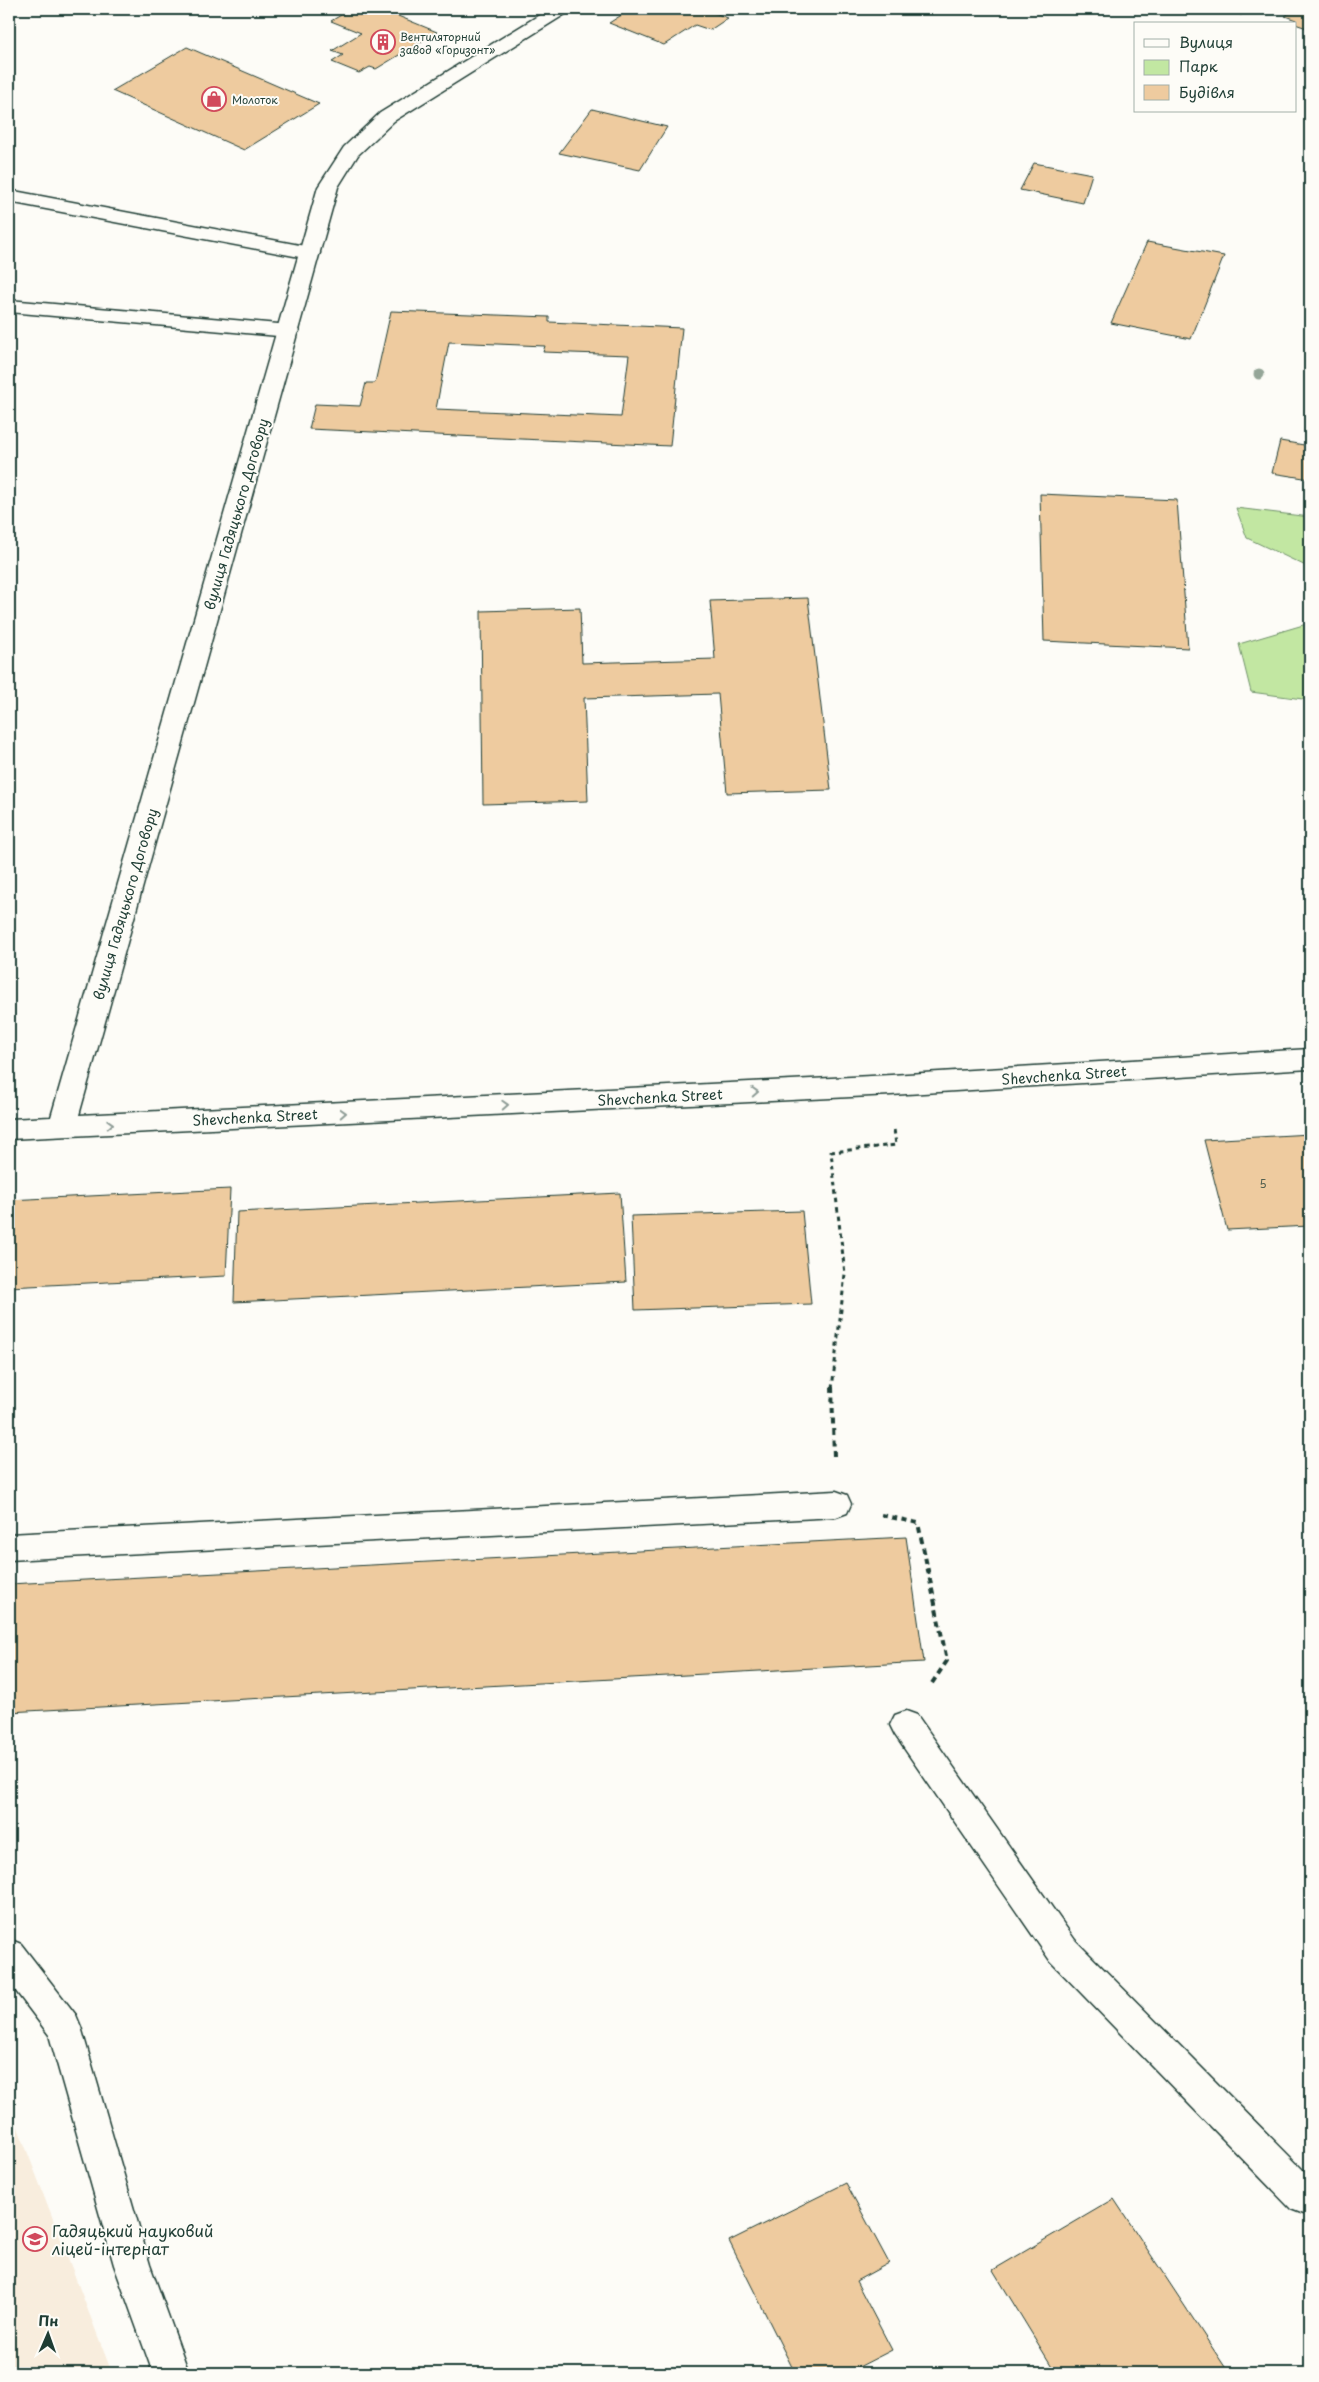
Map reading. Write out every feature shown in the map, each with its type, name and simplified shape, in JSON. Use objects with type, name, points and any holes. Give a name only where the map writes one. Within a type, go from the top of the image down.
[{"type":"street","name":"вулиця Гадяцького Договору","points":[[62,1127],[328,187],[351,151],[387,117],[561,9]]},
{"type":"street","points":[[9,196],[310,253]]},
{"type":"street","points":[[9,306],[288,331]]},
{"type":"street","name":"Shevchenka Street","points":[[9,1129],[891,1086],[1310,1059]]},
{"type":"street","points":[[9,1547],[836,1504]]},
{"type":"street","points":[[906,1725],[1063,1951],[1304,2196],[1310,2192]]},
{"type":"street","points":[[9,1955],[64,2027],[132,2265],[171,2373]]},
{"type":"path","points":[[891,1086],[896,1145],[830,1152],[845,1274],[832,1377],[836,1504],[918,1523],[947,1661],[906,1725]]},
{"type":"shaded area","name":"Гадяцький науковий ліцей-інтернат","points":[[9,2104],[112,2373],[9,2373]]},
{"type":"green space","points":[[1236,508],[1310,517],[1310,568],[1247,538]]},
{"type":"green space","points":[[1310,623],[1310,700],[1251,692],[1239,644]]},
{"type":"building","name":"Вентиляторний завод «Горизонт»","points":[[351,9],[381,9],[437,32],[376,69],[370,67],[359,73],[332,62],[343,55],[332,51],[361,33],[331,21]]},
{"type":"building","points":[[631,9],[704,9],[728,18],[710,30],[695,25],[664,45],[609,23]]},
{"type":"building","points":[[1225,9],[1250,9],[1241,15]]},
{"type":"building","points":[[1295,9],[1310,9],[1310,29],[1296,24],[1296,22],[1293,22],[1296,20],[1285,16]]},
{"type":"building","points":[[187,47],[319,104],[244,150],[112,91]]},
{"type":"building","points":[[592,109],[667,127],[640,170],[559,153]]},
{"type":"building","points":[[1034,163],[1092,174],[1083,203],[1020,190]]},
{"type":"building","points":[[1147,242],[1224,256],[1191,339],[1111,323]]},
{"type":"building","points":[[391,311],[549,317],[549,322],[682,328],[670,446],[309,429],[315,404],[360,406],[366,383],[375,383]],"holes":[[[449,342],[545,346],[543,352],[629,355],[621,417],[436,409]]]},
{"type":"building","points":[[1280,441],[1310,446],[1310,479],[1272,473]]},
{"type":"building","points":[[1040,494],[1177,500],[1188,648],[1044,641]]},
{"type":"building","points":[[808,598],[831,790],[727,793],[718,694],[584,698],[588,801],[483,804],[481,611],[580,608],[582,663],[715,659],[710,601]]},
{"type":"building","points":[[1310,1134],[1310,1226],[1227,1230],[1204,1140]]},
{"type":"building","points":[[230,1189],[226,1276],[9,1287],[9,1200]]},
{"type":"building","points":[[620,1193],[626,1282],[234,1302],[237,1212]]},
{"type":"building","points":[[802,1211],[811,1304],[635,1310],[631,1216]]},
{"type":"building","points":[[906,1537],[924,1662],[9,1712],[9,1584]]},
{"type":"building","points":[[846,2183],[889,2263],[856,2281],[892,2350],[847,2373],[795,2373],[729,2241]]},
{"type":"building","points":[[1114,2199],[1229,2373],[1056,2373],[993,2270]]},
{"type":"place","name":"Вентиляторний завод «Горизонт»","points":[[383,42]]},
{"type":"place","name":"Молоток","points":[[214,99]]},
{"type":"place","name":"Гадяцький науковий ліцей-інтернат","points":[[35,2239]]}]
